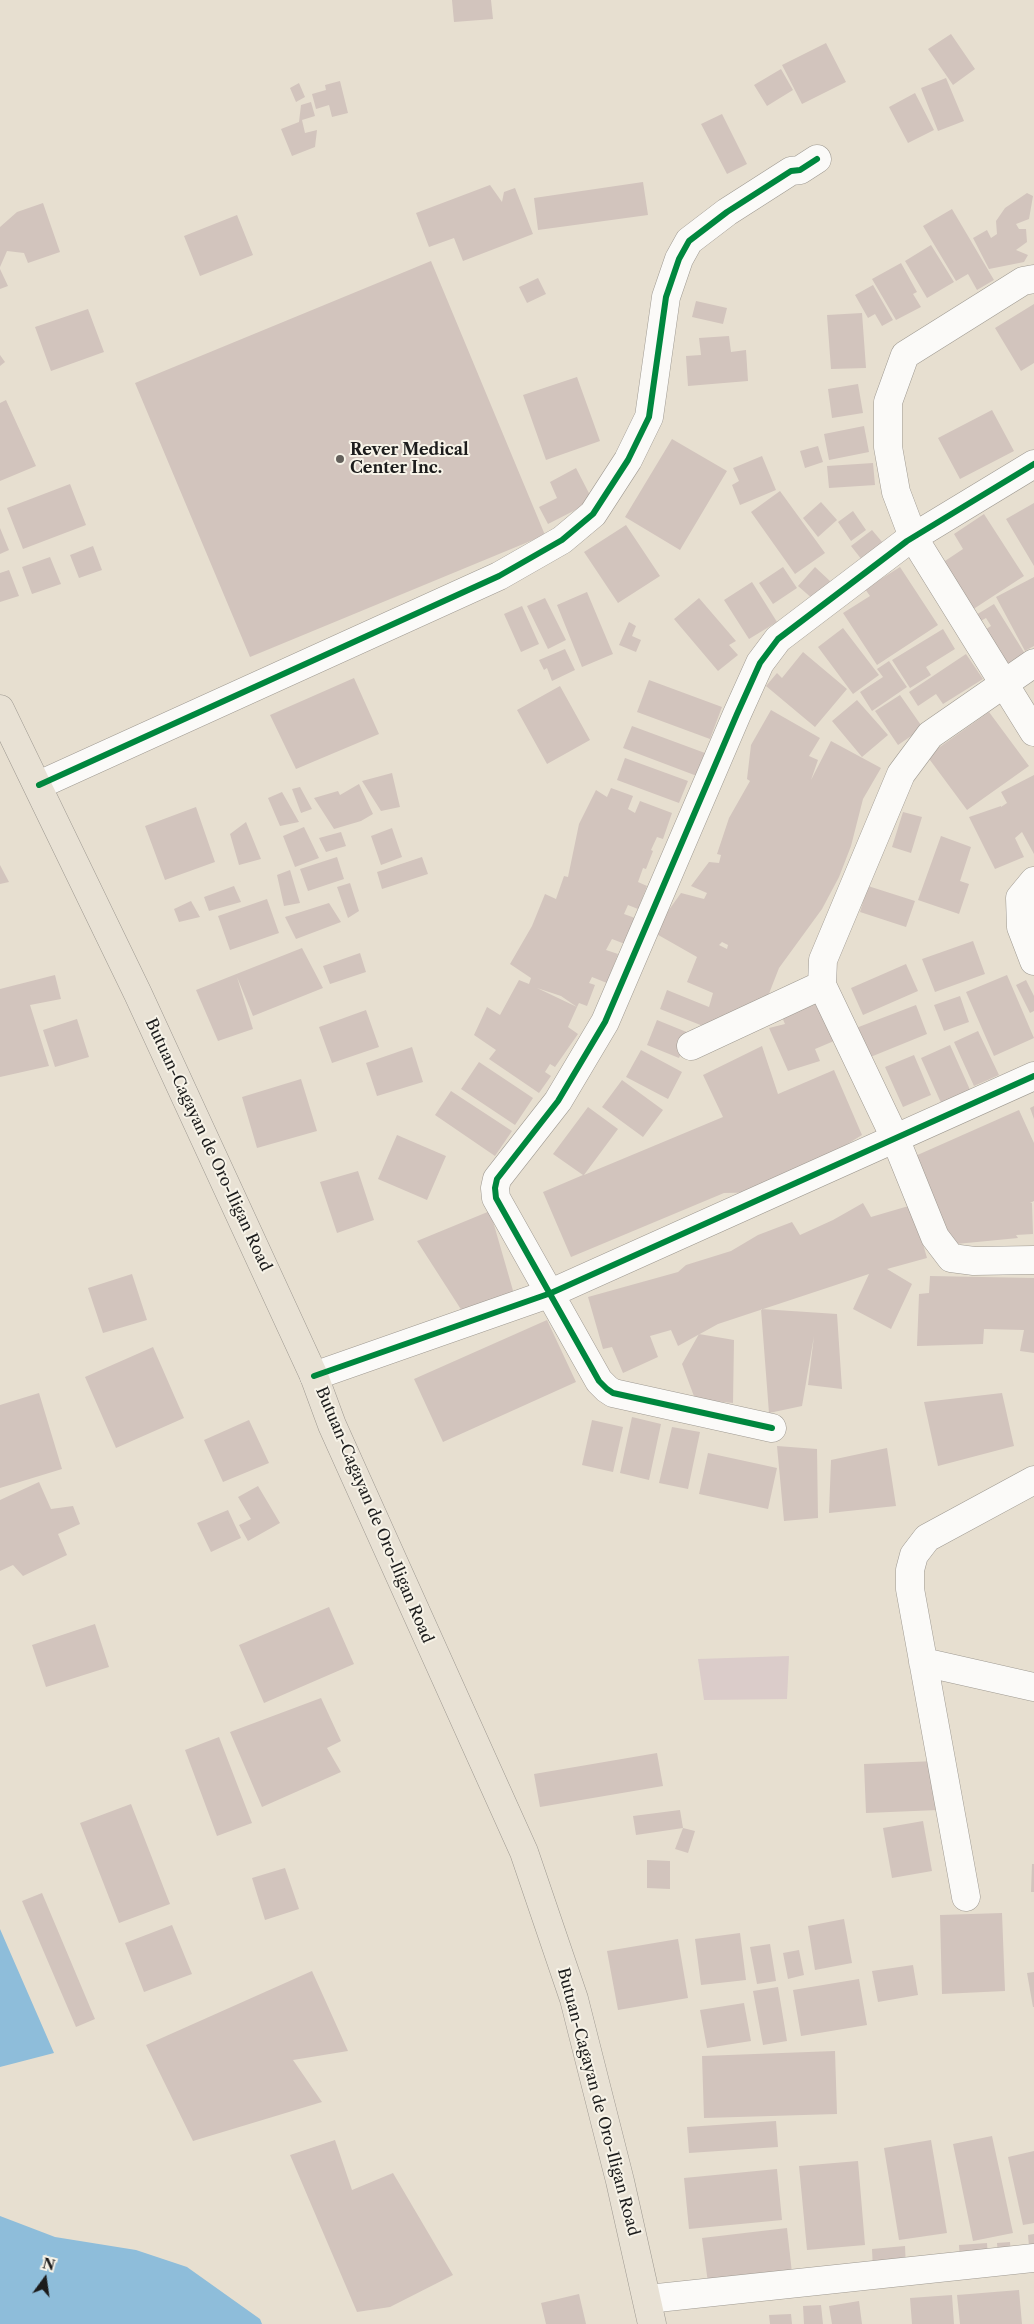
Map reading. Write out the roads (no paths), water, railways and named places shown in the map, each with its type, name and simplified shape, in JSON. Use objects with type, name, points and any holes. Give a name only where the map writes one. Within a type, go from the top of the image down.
[{"type":"highway","name":"Butuan-Cagayan de Oro-Iligan Road","points":[[0,709],[39,785],[318,1384],[332,1425],[524,1852],[574,1999],[650,2311]]},
{"type":"street","points":[[39,785],[499,576],[562,540],[592,514],[628,460],[649,416],[666,298],[679,259],[689,241],[727,212],[791,171],[800,170],[817,159]]},
{"type":"street","points":[[1034,279],[1023,281],[905,355],[888,402],[888,447],[896,492],[913,537],[1034,732]]},
{"type":"street","points":[[772,1428],[607,1389],[599,1381],[496,1198],[495,1188],[497,1179],[558,1101],[605,1022],[760,663],[778,639],[913,537],[1034,464]]},
{"type":"street","points":[[1034,663],[930,736],[901,774],[823,960],[822,984],[896,1138],[935,1238],[951,1258],[974,1261],[1034,1260]]},
{"type":"street","points":[[1034,881],[1020,898],[1021,927],[1034,961]]},
{"type":"street","points":[[692,1046],[822,984]]},
{"type":"street","points":[[318,1384],[551,1293],[771,1196],[1034,1076]]},
{"type":"street","points":[[966,1897],[910,1589],[910,1570],[914,1555],[927,1538],[1034,1480]]},
{"type":"street","points":[[923,1662],[1034,1687]]},
{"type":"street","points":[[650,2311],[1034,2258]]},
{"type":"water","points":[[0,1929],[54,2053],[0,2067]]},
{"type":"water","points":[[0,2216],[55,2237],[136,2250],[187,2267],[260,2319],[262,2324],[0,2324]]},
{"type":"place","name":"Rever Medical Center Inc.","points":[[340,459]]}]
